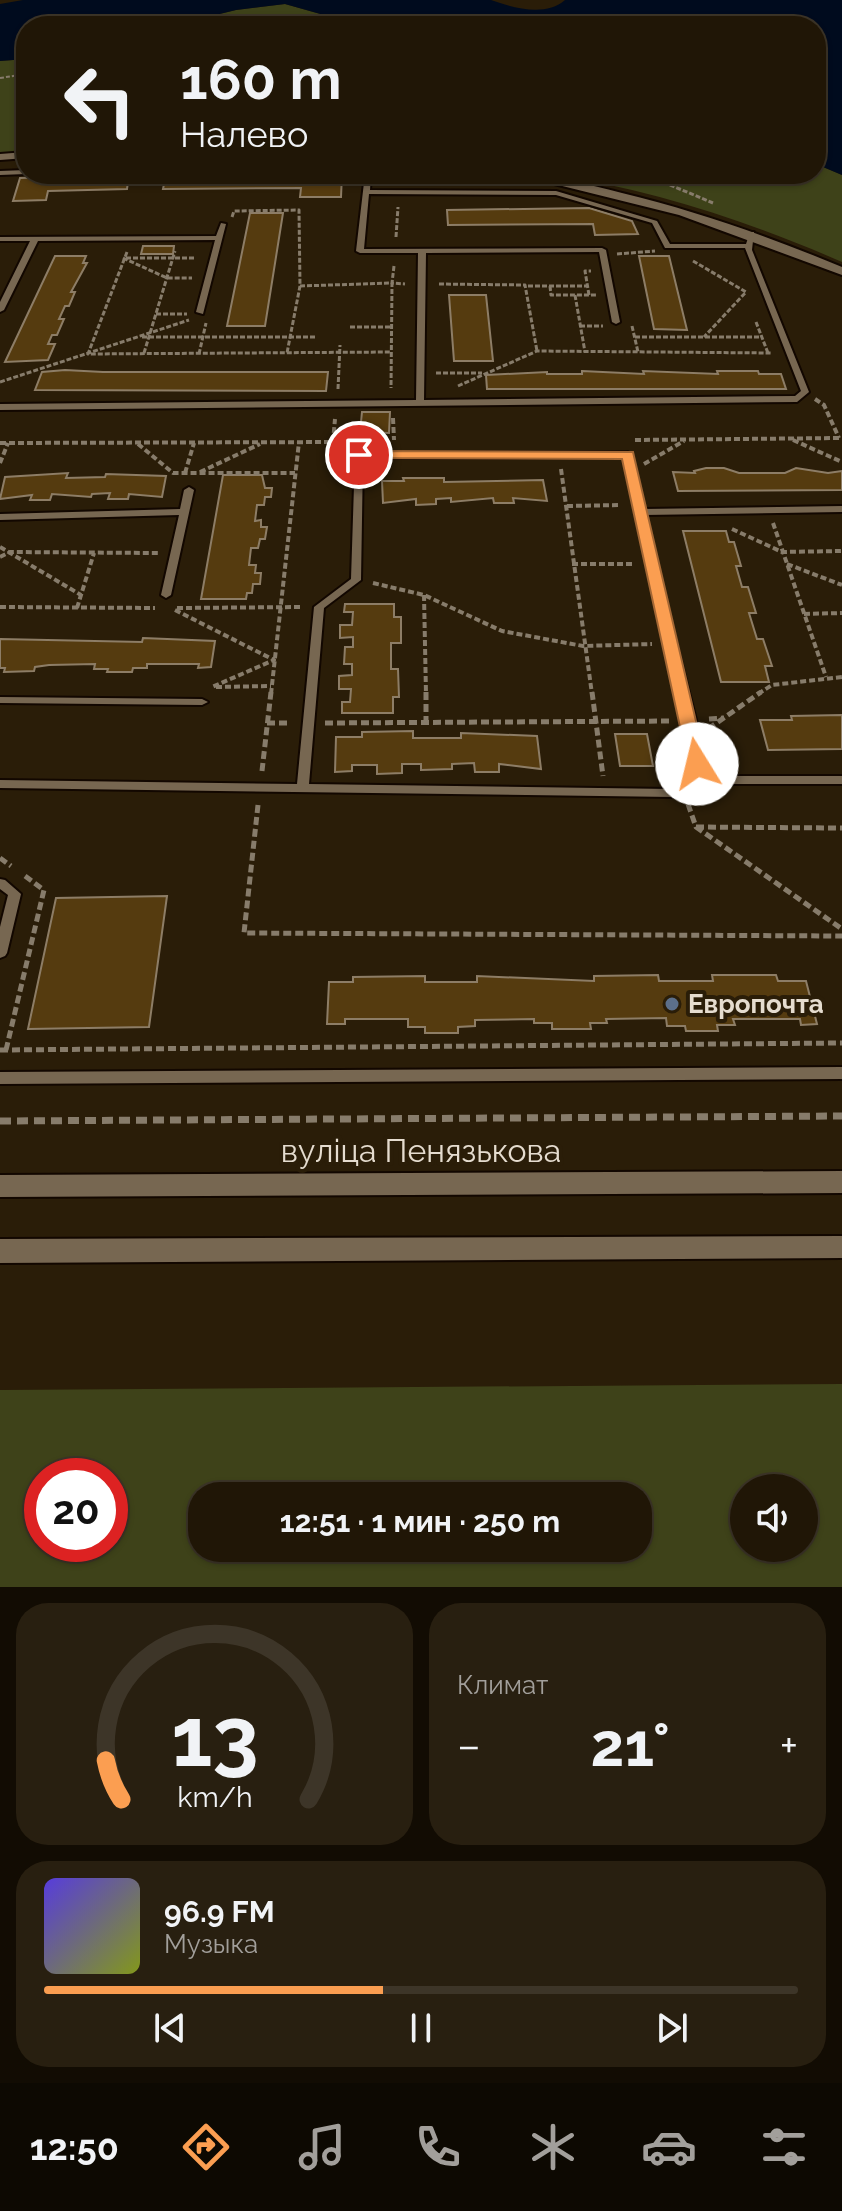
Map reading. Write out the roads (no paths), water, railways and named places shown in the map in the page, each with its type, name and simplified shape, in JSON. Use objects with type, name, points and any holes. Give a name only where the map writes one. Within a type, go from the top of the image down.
[{"type":"street","points":[[568,184],[647,200],[752,233],[842,271]]},
{"type":"street","name":"вуліца Пенязькова","points":[[0,1186],[842,1182]]},
{"type":"street","points":[[0,1251],[842,1247]]},
{"type":"lane","points":[[367,184],[360,251],[602,250],[616,322]]},
{"type":"lane","points":[[366,192],[556,193],[655,222],[668,246],[749,246]]},
{"type":"lane","points":[[197,315],[223,224]]},
{"type":"lane","points":[[0,407],[797,399],[805,392],[749,246],[752,233]]},
{"type":"lane","points":[[0,239],[219,238]]},
{"type":"lane","points":[[0,310],[35,239]]},
{"type":"lane","points":[[420,402],[422,251]]},
{"type":"lane","points":[[303,788],[319,607],[356,580],[359,455],[628,455],[651,564],[690,720],[701,780]]},
{"type":"lane","points":[[166,595],[189,490]]},
{"type":"lane","points":[[639,512],[842,509]]},
{"type":"lane","points":[[0,517],[184,512]]},
{"type":"lane","points":[[0,700],[202,702]]},
{"type":"lane","points":[[0,784],[673,793],[701,780],[842,780]]},
{"type":"lane","points":[[0,883],[15,894],[0,953]]},
{"type":"lane","points":[[0,1078],[842,1073]]},
{"type":"water","points":[[23,0],[491,0],[539,10],[565,0],[842,0],[842,175],[826,168],[826,16],[328,16],[285,4],[211,16],[16,16],[16,60],[0,61],[0,4]]},
{"type":"place","name":"Европочта","points":[[672,1004]]}]
